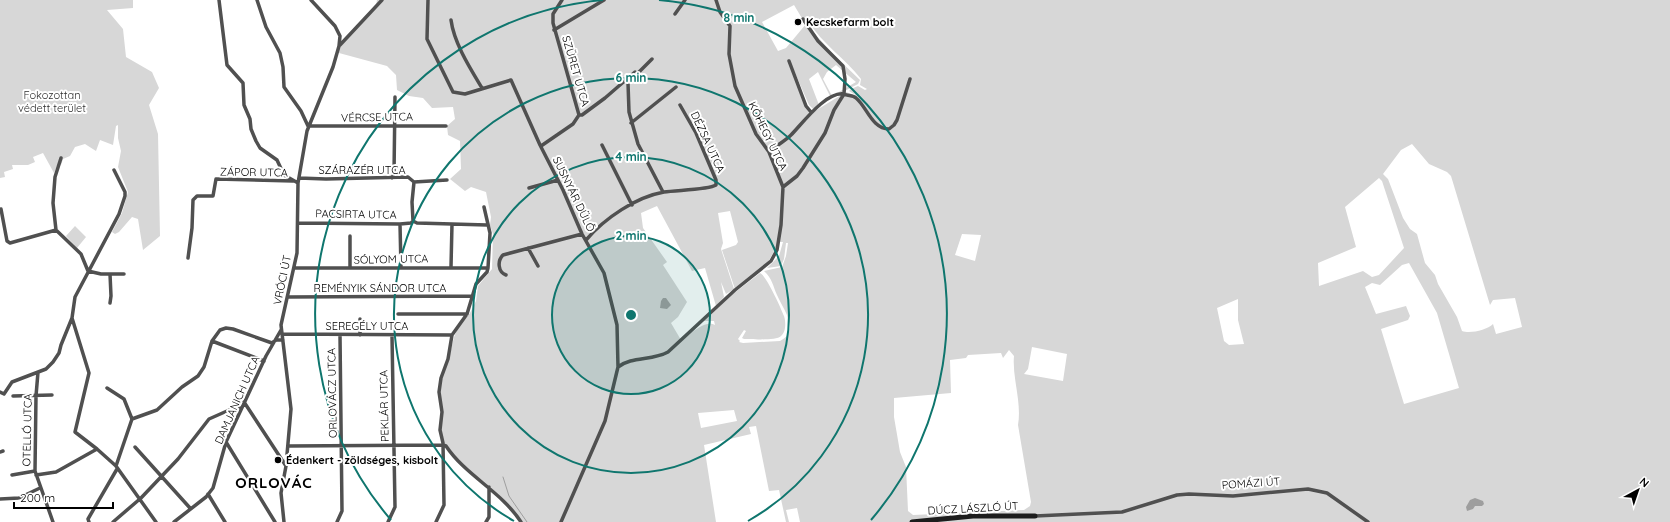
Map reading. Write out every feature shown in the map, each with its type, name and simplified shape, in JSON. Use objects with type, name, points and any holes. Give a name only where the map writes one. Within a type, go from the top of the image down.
[{"type":"street","points":[[218,0],[226,60],[230,70],[243,83],[244,105],[250,119],[250,129],[260,148],[273,157],[284,175],[297,181]]},
{"type":"street","points":[[257,0],[266,27],[280,53],[284,67],[284,87],[301,111],[308,126]]},
{"type":"street","points":[[312,0],[338,31],[340,36],[339,46]]},
{"type":"street","points":[[339,46],[382,0]]},
{"type":"street","points":[[428,0],[427,39],[452,90],[460,94],[482,88],[459,45],[451,26],[451,20]]},
{"type":"street","name":"SZÜRET UTCA","points":[[541,146],[573,124],[579,115],[554,30],[552,17],[557,2],[562,0]]},
{"type":"street","points":[[554,30],[604,0]]},
{"type":"street","points":[[675,14],[685,0]]},
{"type":"street","name":"KŐHEGY UTCA","points":[[618,367],[626,362],[657,357],[668,352],[730,294],[771,261],[777,250],[781,225],[782,187],[768,152],[756,134],[735,86],[729,54],[730,26],[717,5],[716,0]]},
{"type":"street","points":[[717,5],[720,0]]},
{"type":"street","points":[[782,187],[797,176],[803,168],[825,133],[834,110],[844,94],[845,79],[843,66],[818,41],[803,19]]},
{"type":"street","name":"VRÓCI ÚT","points":[[284,522],[281,493],[289,446],[291,410],[282,332],[297,253],[297,181],[308,126],[326,85],[339,46]]},
{"type":"street","points":[[579,115],[582,115],[599,102],[652,59]]},
{"type":"street","points":[[789,61],[806,106],[811,112]]},
{"type":"street","points":[[586,240],[602,224],[632,205],[645,198],[663,192],[638,144],[631,123],[628,83],[635,72]]},
{"type":"street","points":[[768,152],[789,137],[811,112],[836,94],[856,97],[876,123],[882,128],[889,129],[897,120],[910,79]]},
{"type":"street","name":"SUSNYÁR DŰLŐ","points":[[482,88],[511,80],[582,234],[604,273],[617,324],[618,367],[605,421],[561,522]]},
{"type":"street","points":[[631,123],[676,87]]},
{"type":"street","points":[[392,178],[394,174],[396,125],[395,97]]},
{"type":"street","name":"DÉZSA UTCA","points":[[663,192],[714,186],[717,184],[696,133],[680,105]]},
{"type":"street","name":"VÉRCSE UTCA","points":[[308,126],[446,126]]},
{"type":"street","points":[[602,145],[632,205]]},
{"type":"street","points":[[62,158],[55,177],[53,197],[56,230],[81,254],[88,271]]},
{"type":"street","points":[[1,393],[12,382],[38,372],[53,362],[59,353],[72,318],[75,297],[119,214],[125,196],[124,189],[120,184],[114,170]]},
{"type":"street","name":"SZÁRAZÉR UTCA","points":[[297,181],[408,177],[414,182],[447,180]]},
{"type":"street","name":"ZÁPOR UTCA","points":[[188,258],[192,228],[193,200],[197,196],[213,196],[216,179],[297,181]]},
{"type":"street","points":[[529,188],[558,180]]},
{"type":"street","points":[[414,182],[412,202],[413,221],[417,223],[487,225]]},
{"type":"street","points":[[436,522],[444,505],[443,445],[440,430],[442,412],[439,392],[452,335],[467,314],[476,284],[487,272],[488,268],[490,233],[484,207]]},
{"type":"street","points":[[1,209],[7,242],[10,243],[56,230]]},
{"type":"street","name":"PACSIRTA UTCA","points":[[298,223],[400,224],[411,223],[413,221]]},
{"type":"street","points":[[400,224],[401,268]]},
{"type":"street","points":[[451,267],[452,224]]},
{"type":"street","points":[[506,275],[499,269],[501,256],[582,234]]},
{"type":"street","points":[[350,236],[350,268]]},
{"type":"street","points":[[528,248],[538,266]]},
{"type":"street","name":"SÓLYOM UTCA","points":[[294,268],[350,268],[377,266],[401,268],[488,268]]},
{"type":"street","points":[[88,271],[101,274],[124,274]]},
{"type":"street","points":[[110,274],[110,303]]},
{"type":"street","name":"REMÉNYIK SÁNDOR UTCA","points":[[288,297],[473,296]]},
{"type":"street","points":[[398,314],[467,314]]},
{"type":"street","points":[[72,318],[89,373],[75,431],[117,468],[141,498],[156,522]]},
{"type":"street","points":[[360,319],[360,335]]},
{"type":"street","points":[[132,419],[157,410],[182,387],[198,376],[204,367],[212,341],[218,332],[226,328],[272,343],[276,340],[283,340]]},
{"type":"street","name":"SEREGÉLY UTCA","points":[[282,332],[392,336],[452,335]]},
{"type":"street","name":"DAMJANICH UTCA","points":[[174,522],[208,494],[216,482],[226,442],[264,361],[282,332]]},
{"type":"street","name":"ORLOVÁCZ UTCA","points":[[337,522],[342,511],[340,335]]},
{"type":"street","name":"PEKLÁR UTCA","points":[[388,522],[395,507],[392,336]]},
{"type":"street","points":[[212,341],[264,361]]},
{"type":"street","name":"OTELLÓ UTCA","points":[[38,372],[36,396],[36,473],[40,488],[54,522]]},
{"type":"street","points":[[89,522],[88,519],[117,468],[132,419],[124,399],[106,388]]},
{"type":"street","points":[[13,396],[52,395]]},
{"type":"street","points":[[244,402],[286,466]]},
{"type":"street","points":[[113,522],[141,498],[178,459],[209,419],[242,407]]},
{"type":"street","points":[[226,442],[275,522]]},
{"type":"street","points":[[289,446],[443,445],[465,468],[489,487],[514,512],[521,522]]},
{"type":"street","points":[[135,447],[190,508]]},
{"type":"street","points":[[12,475],[56,472],[97,449]]},
{"type":"street","points":[[443,456],[450,451]]},
{"type":"street","points":[[486,522],[488,517],[489,487]]},
{"type":"street","points":[[0,499],[19,498],[40,488]]},
{"type":"street","name":"POMÁZI ÚT","points":[[1035,516],[1105,514],[1122,512],[1177,495],[1200,493],[1233,496],[1308,489],[1328,494],[1368,522]]},
{"type":"street","points":[[208,494],[225,522]]},
{"type":"street","name":"DÚCZ LÁSZLÓ ÚT","points":[[912,522],[973,516],[1035,516]]},
{"type":"green space","name":"Fokozottan védett terület","points":[[0,0],[133,0],[133,8],[107,10],[123,29],[126,57],[152,72],[159,88],[149,105],[158,134],[160,236],[143,250],[138,219],[132,217],[119,232],[115,234],[112,232],[122,213],[128,192],[118,167],[121,151],[118,138],[118,125],[116,126],[113,145],[100,140],[96,151],[85,144],[75,147],[70,156],[63,159],[61,165],[59,161],[54,173],[43,153],[33,157],[35,162],[28,165],[12,165],[13,169],[4,172],[5,177],[0,178]]},
{"type":"green space","points":[[377,0],[1670,0],[1670,522],[800,522],[797,508],[786,510],[789,522],[786,522],[779,490],[769,491],[756,426],[749,427],[751,434],[704,445],[716,522],[521,522],[514,512],[443,445],[440,430],[442,412],[439,392],[441,378],[450,354],[454,337],[459,326],[470,313],[476,301],[478,286],[492,269],[493,234],[490,225],[491,217],[486,192],[471,187],[465,191],[450,179],[461,169],[460,141],[448,135],[447,126],[455,119],[453,107],[432,108],[423,98],[409,96],[397,90],[396,75],[387,66],[339,53],[339,46],[376,5]],"holes":[[[794,5],[803,20],[805,19],[808,21],[820,37],[855,71],[861,79],[860,85],[867,89],[865,90],[858,86],[851,89],[849,91],[857,96],[846,92],[811,115],[789,59],[809,105],[813,109],[819,105],[809,79],[818,72],[831,98],[858,84],[860,80],[833,54],[806,24],[786,48],[778,51],[762,22]],[[836,65],[856,82],[832,96],[823,79],[827,72]],[[1412,144],[1429,164],[1447,172],[1451,176],[1490,305],[1493,300],[1515,298],[1522,327],[1496,334],[1493,324],[1478,331],[1462,331],[1457,317],[1438,284],[1435,275],[1425,263],[1417,234],[1410,229],[1403,218],[1388,179],[1383,174],[1401,150]],[[1379,178],[1382,181],[1404,248],[1379,275],[1372,277],[1363,271],[1319,286],[1318,263],[1356,247],[1345,207]],[[657,206],[692,271],[705,268],[716,306],[724,297],[721,282],[726,294],[734,289],[721,249],[723,243],[718,213],[730,211],[738,242],[736,245],[722,250],[735,289],[767,264],[779,242],[783,242],[779,256],[767,268],[781,266],[784,259],[786,243],[788,243],[786,256],[782,267],[764,271],[771,279],[789,320],[789,332],[786,337],[780,341],[739,342],[740,341],[738,339],[744,330],[746,331],[742,338],[744,339],[774,339],[781,336],[785,329],[784,316],[777,299],[763,275],[760,273],[733,294],[704,321],[714,321],[715,325],[703,325],[689,334],[664,356],[657,356],[667,351],[681,340],[671,323],[678,317],[687,302],[663,265],[667,262],[643,228],[641,213]],[[962,234],[981,235],[975,261],[955,255]],[[1409,263],[1437,313],[1459,388],[1404,404],[1381,329],[1408,320],[1410,316],[1406,306],[1376,314],[1365,287],[1372,283],[1380,285],[1402,265]],[[1238,299],[1238,320],[1244,344],[1229,345],[1224,341],[1217,308]],[[1032,347],[1067,354],[1063,381],[1024,374],[1028,369]],[[1009,350],[1014,356],[1014,373],[1019,408],[1018,425],[1031,502],[1030,506],[1024,510],[913,515],[908,511],[906,467],[900,452],[894,417],[894,398],[951,393],[950,360],[966,358],[968,355],[1001,353],[1003,358]],[[734,410],[737,421],[701,428],[698,413]]]},
{"type":"green space","points":[[75,226],[86,237],[77,248],[66,236]]},
{"type":"shaded area","points":[[663,298],[666,298],[671,305],[667,309],[660,308]]},
{"type":"shaded area","points":[[1475,498],[1483,501],[1484,504],[1482,506],[1475,506],[1473,509],[1467,511],[1466,507],[1470,500]]},
{"type":"waterway","points":[[503,477],[509,496],[527,522]]},
{"type":"place","name":"Kecskefarm bolt","points":[[798,22]]},
{"type":"place","name":"Édenkert - zöldséges, kisbolt","points":[[278,460]]},
{"type":"district","name":"ORLOVÁC","points":[[274,482]]}]
